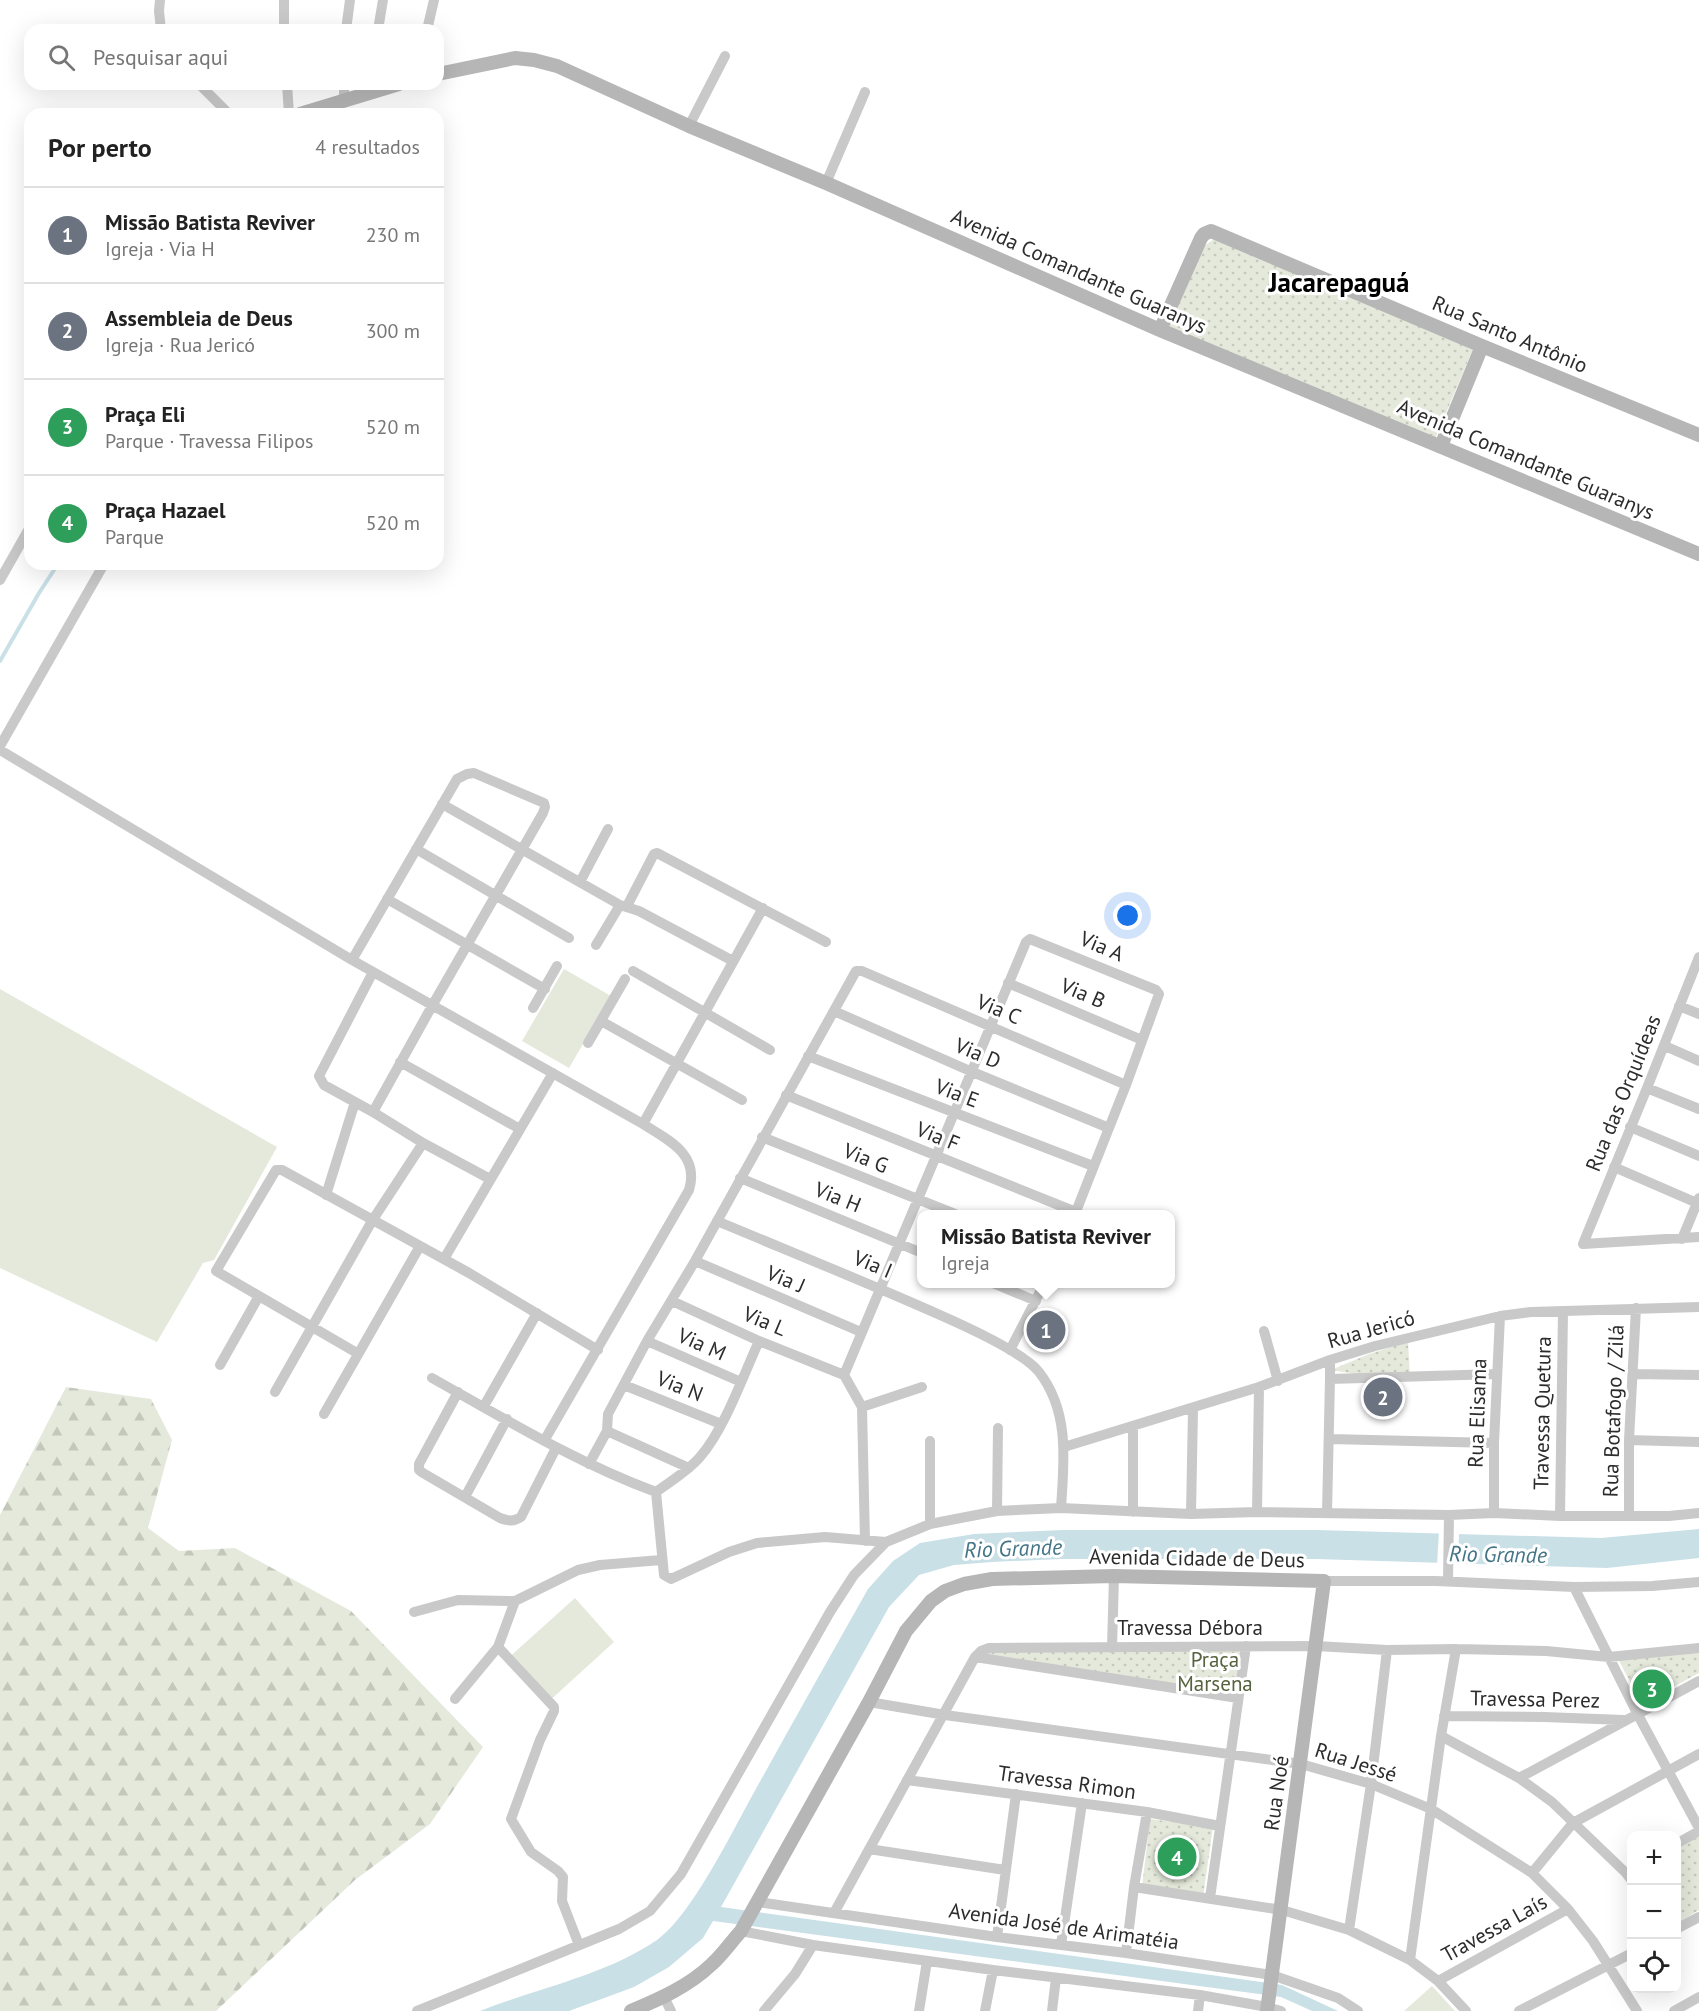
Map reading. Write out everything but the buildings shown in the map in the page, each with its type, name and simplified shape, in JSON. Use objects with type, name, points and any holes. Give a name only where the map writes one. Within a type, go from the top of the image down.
[{"type":"street","points":[[160,0],[160,24]]},
{"type":"street","points":[[284,0],[284,24]]},
{"type":"street","points":[[347,24],[350,0]]},
{"type":"street","points":[[379,24],[383,0]]},
{"type":"street","points":[[428,24],[434,0]]},
{"type":"street","points":[[689,126],[725,56]]},
{"type":"street","name":"Avenida Comandante Guaranys","points":[[444,73],[515,58],[557,66],[689,126],[826,183],[1160,330],[1699,554]]},
{"type":"street","points":[[205,90],[224,108]]},
{"type":"street","points":[[287,90],[289,108]]},
{"type":"street","points":[[344,90],[344,99]]},
{"type":"street","points":[[318,108],[370,90]]},
{"type":"street","points":[[826,183],[865,92]]},
{"type":"street","name":"Rua Santo Antônio","points":[[1160,330],[1201,238],[1211,231],[1699,435]]},
{"type":"street","points":[[1441,446],[1482,346]]},
{"type":"street","points":[[0,580],[24,538]]},
{"type":"street","points":[[101,570],[0,748],[352,960],[643,1124],[676,1145],[691,1169],[692,1179],[689,1190],[544,1441]]},
{"type":"street","points":[[352,960],[457,779],[474,773],[544,802],[545,807],[523,848],[373,1112]]},
{"type":"street","points":[[442,804],[623,906],[733,961]]},
{"type":"street","points":[[580,882],[608,829]]},
{"type":"street","points":[[416,849],[569,938]]},
{"type":"street","points":[[596,945],[623,906],[654,854],[657,853],[826,942]]},
{"type":"street","points":[[387,899],[544,989]]},
{"type":"street","points":[[643,1124],[763,908]]},
{"type":"street","name":"Via A","points":[[1008,982],[1026,942],[1030,939],[1158,992],[1159,996],[1142,1040]]},
{"type":"street","name":"Rua das Orquídeas","points":[[1682,1239],[1583,1244],[1665,1046],[1699,957]]},
{"type":"street","points":[[533,1008],[557,966]]},
{"type":"street","points":[[633,971],[770,1050]]},
{"type":"street","name":"Via C","points":[[834,1011],[856,971],[862,971],[1126,1085]]},
{"type":"street","points":[[373,972],[319,1076],[324,1085],[490,1179]]},
{"type":"street","points":[[588,1043],[625,980]]},
{"type":"street","points":[[866,1540],[862,1407],[844,1375],[1008,982]]},
{"type":"street","name":"Via B","points":[[1008,982],[1142,1040]]},
{"type":"street","points":[[1679,1006],[1699,1014]]},
{"type":"street","points":[[588,1464],[607,1431],[608,1414],[647,1341],[695,1261],[834,1011]]},
{"type":"street","name":"Via D","points":[[834,1011],[970,1071],[1109,1128]]},
{"type":"street","points":[[601,1021],[742,1100]]},
{"type":"street","points":[[1076,1210],[1142,1040]]},
{"type":"street","points":[[1665,1046],[1699,1061]]},
{"type":"street","name":"Via E","points":[[808,1056],[1093,1166]]},
{"type":"street","points":[[400,1062],[520,1129]]},
{"type":"street","points":[[444,1260],[553,1074]]},
{"type":"street","points":[[1647,1088],[1699,1109]]},
{"type":"street","name":"Via F","points":[[786,1095],[1068,1210]]},
{"type":"street","points":[[326,1195],[355,1102]]},
{"type":"street","points":[[1630,1127],[1699,1156]]},
{"type":"street","name":"Via G","points":[[762,1137],[943,1210]]},
{"type":"street","points":[[275,1392],[372,1221],[423,1143]]},
{"type":"street","points":[[1614,1167],[1698,1200],[1682,1239],[1699,1237]]},
{"type":"street","points":[[357,1353],[216,1271],[276,1170],[282,1170],[420,1246],[598,1350]]},
{"type":"street","name":"Via H","points":[[740,1178],[917,1250]]},
{"type":"street","name":"Via I","points":[[717,1221],[963,1325],[1010,1350],[1034,1367],[1047,1384],[1062,1423],[1064,1447],[1061,1508]]},
{"type":"street","points":[[324,1414],[420,1246]]},
{"type":"street","name":"Via J","points":[[695,1261],[861,1332]]},
{"type":"street","points":[[1005,1288],[1036,1301]]},
{"type":"street","points":[[1010,1350],[1042,1288]]},
{"type":"street","points":[[220,1365],[259,1296]]},
{"type":"street","name":"Via L","points":[[672,1301],[759,1341],[844,1375]]},
{"type":"street","name":"Rua Jericó","points":[[1064,1447],[1193,1409],[1375,1346],[1500,1316],[1563,1311],[1699,1307]]},
{"type":"street","name":"Rua Botafogo / Zilá","points":[[1629,1516],[1629,1440],[1636,1308]]},
{"type":"street","name":"Travessa Quetura","points":[[1560,1516],[1563,1311]]},
{"type":"street","points":[[484,1406],[537,1313]]},
{"type":"street","name":"Rua Elisama","points":[[1494,1513],[1494,1443],[1500,1316]]},
{"type":"street","points":[[1264,1331],[1278,1381]]},
{"type":"street","name":"Via M","points":[[647,1341],[741,1382]]},
{"type":"street","points":[[656,1492],[700,1457],[721,1424],[759,1341]]},
{"type":"street","points":[[1328,1513],[1330,1360]]},
{"type":"street","points":[[1330,1378],[1497,1374]]},
{"type":"street","points":[[1633,1374],[1699,1375]]},
{"type":"street","points":[[432,1378],[556,1448],[615,1477],[656,1492]]},
{"type":"street","name":"Via N","points":[[624,1385],[721,1424]]},
{"type":"street","points":[[862,1407],[922,1387]]},
{"type":"street","points":[[1257,1512],[1259,1387]]},
{"type":"street","points":[[458,1392],[419,1464],[419,1470],[500,1518],[515,1521],[520,1517],[556,1448]]},
{"type":"street","points":[[1191,1514],[1193,1409]]},
{"type":"street","points":[[465,1497],[507,1419]]},
{"type":"street","points":[[1133,1426],[1133,1512]]},
{"type":"street","points":[[997,1511],[998,1428]]},
{"type":"street","points":[[607,1431],[689,1468]]},
{"type":"street","points":[[1330,1439],[1494,1443]]},
{"type":"street","points":[[930,1440],[930,1524]]},
{"type":"street","points":[[1629,1440],[1699,1442]]},
{"type":"street","points":[[656,1492],[661,1560],[664,1575],[668,1578],[673,1578],[729,1552],[757,1543],[792,1538],[825,1537],[886,1542]]},
{"type":"street","points":[[417,2011],[619,1929],[650,1911],[681,1874],[830,1612],[854,1575],[886,1542],[930,1524],[997,1511],[1061,1508],[1191,1514],[1257,1512],[1669,1516],[1699,1513]]},
{"type":"street","points":[[1448,1581],[1449,1515]]},
{"type":"street","points":[[414,1612],[458,1600],[515,1601],[578,1570],[611,1563],[661,1560]]},
{"type":"street","points":[[1112,1648],[1114,1576]]},
{"type":"street","name":"Avenida Cidade de Deus","points":[[631,2011],[664,1997],[696,1978],[714,1963],[742,1929],[869,1702],[906,1631],[931,1601],[964,1584],[992,1579],[1114,1576],[1324,1581],[1448,1581],[1574,1587],[1652,1586],[1699,1582]]},
{"type":"street","name":"Rua Noé","points":[[1267,2007],[1324,1581]]},
{"type":"street","points":[[1574,1587],[1638,1715],[1699,1829],[1681,1841]]},
{"type":"street","points":[[455,1699],[498,1647],[515,1601]]},
{"type":"street","points":[[1210,1898],[1246,1646]]},
{"type":"street","name":"Travessa Débora","points":[[975,1657],[981,1651],[996,1647],[1316,1646],[1387,1650],[1568,1652],[1609,1657],[1699,1648]]},
{"type":"street","points":[[498,1647],[554,1707],[511,1819],[531,1852],[558,1870],[563,1877],[562,1901],[579,1945]]},
{"type":"street","points":[[1410,1960],[1441,1736],[1456,1649]]},
{"type":"street","points":[[1349,1930],[1371,1784],[1387,1650]]},
{"type":"street","points":[[834,1913],[975,1657],[1238,1698]]},
{"type":"street","points":[[1519,1778],[1699,1681]]},
{"type":"street","name":"Rua Jessé","points":[[869,1702],[1301,1764],[1371,1784],[1431,1809],[1532,1873],[1568,1909],[1609,1965],[1637,2011]]},
{"type":"street","name":"Travessa Perez","points":[[1444,1716],[1624,1720]]},
{"type":"street","points":[[1441,1736],[1519,1778],[1552,1802],[1627,1872]]},
{"type":"street","points":[[1532,1873],[1573,1823],[1699,1754]]},
{"type":"street","name":"Travessa Rimon","points":[[908,1780],[1147,1812],[1220,1826]]},
{"type":"street","points":[[997,1937],[1016,1794]]},
{"type":"street","points":[[1061,1945],[1082,1803]]},
{"type":"street","points":[[1126,1953],[1134,1887],[1147,1812]]},
{"type":"street","points":[[869,1849],[1005,1870]]},
{"type":"street","points":[[1134,1887],[1281,1910],[1349,1930],[1410,1960],[1438,1981],[1466,2011]]},
{"type":"street","name":"Avenida José de Arimatéia","points":[[756,1906],[834,1913],[1126,1953],[1272,1976],[1292,1980],[1338,1998],[1358,2011]]},
{"type":"street","name":"Travessa Laís","points":[[1438,1981],[1568,1909]]},
{"type":"street","points":[[1681,1927],[1699,1917]]},
{"type":"street","points":[[742,1929],[813,1945],[1200,1995],[1281,2011]]},
{"type":"street","points":[[764,2011],[795,1974],[813,1945]]},
{"type":"street","points":[[1519,2011],[1627,1956]]},
{"type":"street","points":[[919,2011],[927,1961]]},
{"type":"street","points":[[985,2011],[993,1970]]},
{"type":"street","points":[[1052,2011],[1056,1978]]},
{"type":"street","points":[[1198,2011],[1200,1995]]},
{"type":"street","points":[[664,1997],[671,2011]]},
{"type":"street","points":[[1674,2011],[1699,1997]]},
{"type":"green space","points":[[1217,237],[1473,349],[1435,439],[1162,330],[1197,251]]},
{"type":"green space","points":[[564,969],[611,996],[569,1068],[522,1041]]},
{"type":"green space","points":[[0,989],[277,1147],[214,1260],[203,1263],[157,1342],[0,1268]]},
{"type":"green space","points":[[1408,1342],[1410,1378],[1369,1376],[1331,1370],[1369,1354]]},
{"type":"green space","points":[[66,1387],[151,1399],[172,1440],[148,1528],[179,1551],[235,1548],[351,1611],[483,1747],[430,1824],[355,1880],[216,2011],[0,2011],[0,1515]]},
{"type":"green space","points":[[575,1598],[614,1642],[546,1704],[506,1660]]},
{"type":"green space","name":"Praça Marsena","points":[[1241,1649],[1234,1695],[971,1661],[977,1650]]},
{"type":"green space","points":[[1699,1651],[1699,1673],[1642,1704],[1617,1657]]},
{"type":"green space","points":[[1150,1819],[1213,1827],[1203,1897],[1142,1887]]},
{"type":"green space","points":[[1699,1837],[1699,1910],[1681,1921],[1681,1885],[1681,1845]]},
{"type":"green space","points":[[1432,1986],[1455,2011],[1404,2011]]},
{"type":"water","name":"Rio Grande","points":[[1699,1529],[1699,1558],[1607,1568],[1316,1559],[1061,1559],[954,1565],[919,1575],[889,1607],[721,1907],[1282,1985],[1338,2011],[1312,2011],[1281,1997],[713,1921],[703,1938],[669,1967],[634,1987],[569,2011],[480,2011],[616,1963],[657,1940],[670,1928],[696,1894],[722,1852],[868,1589],[893,1561],[920,1543],[974,1534],[1063,1530],[1317,1530],[1601,1538]]},
{"type":"pier","points":[[1439,1531],[1459,1531],[1458,1566],[1437,1565]]},
{"type":"waterway","points":[[0,661],[54,570]]},
{"type":"place","name":"Missão Batista Reviver","points":[[1046,1330]]},
{"type":"place","name":"Assembleia de Deus","points":[[1383,1397]]},
{"type":"place","name":"Praça Eli","points":[[1652,1689]]},
{"type":"place","name":"Praça Hazael","points":[[1177,1857]]},
{"type":"district","name":"Jacarepaguá","points":[[1339,282]]}]
